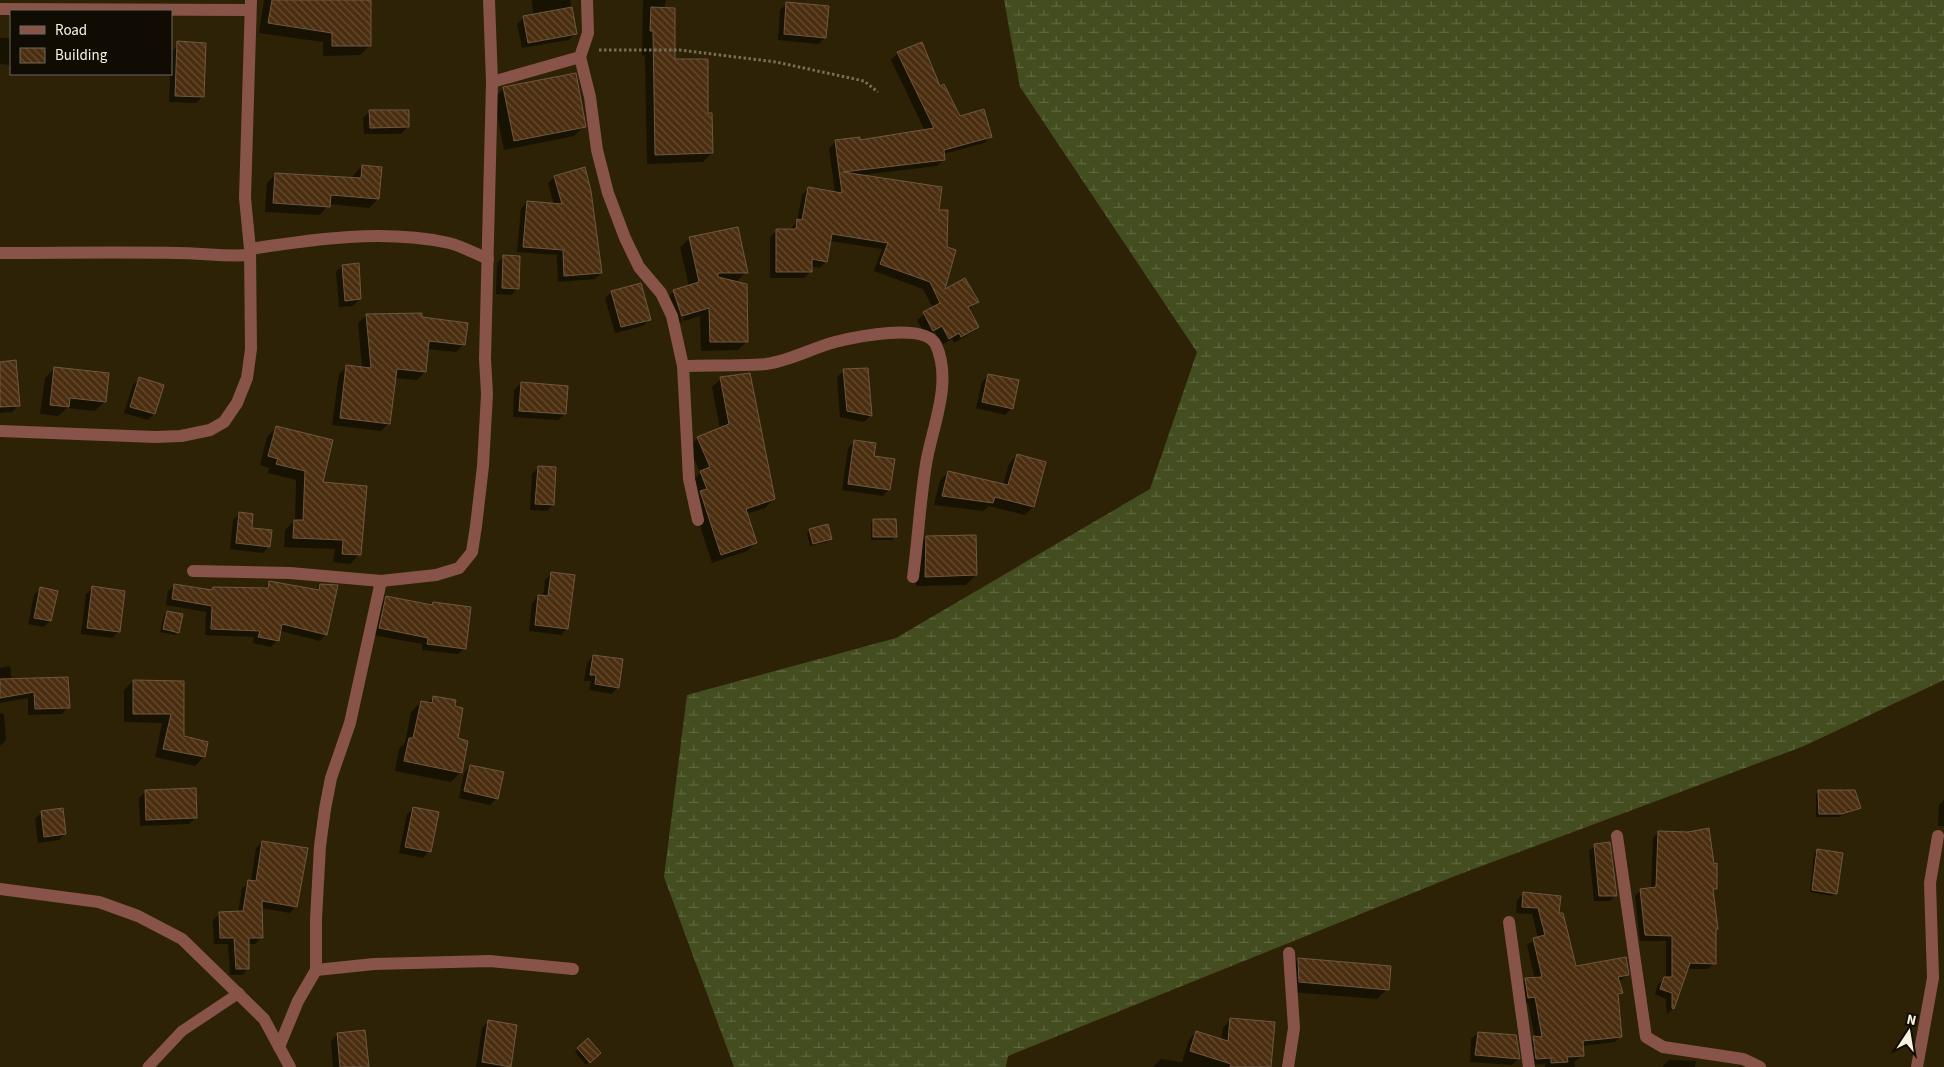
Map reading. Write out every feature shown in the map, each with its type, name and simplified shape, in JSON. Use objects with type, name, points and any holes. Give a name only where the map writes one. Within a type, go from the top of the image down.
[{"type":"street","points":[[193,571],[290,573],[381,581],[436,575],[459,568],[472,552],[483,466],[487,394],[485,359],[492,82],[489,0]]},
{"type":"street","points":[[587,0],[588,33],[582,53],[597,150],[608,193],[624,238],[640,267],[660,293],[672,316],[683,366],[689,479],[698,520]]},
{"type":"street","points":[[0,10],[251,5],[245,198],[250,252],[251,349],[247,378],[237,403],[224,422],[210,430],[181,436],[155,437],[0,431]]},
{"type":"street","points":[[492,82],[582,53]]},
{"type":"street","points":[[0,254],[144,252],[226,256],[312,240],[402,238],[450,243],[488,259]]},
{"type":"street","points":[[683,366],[768,364],[834,342],[878,334],[912,334],[931,338],[936,345],[941,365],[941,391],[926,464],[913,577]]},
{"type":"street","points":[[280,1047],[298,1001],[316,970],[316,910],[320,846],[331,778],[350,723],[381,581]]},
{"type":"street","points":[[1617,836],[1646,1037],[1663,1047],[1743,1058],[1760,1067]]},
{"type":"street","points":[[1917,1067],[1933,978],[1930,882],[1938,836]]},
{"type":"street","points":[[0,889],[100,902],[138,916],[182,939],[264,1019],[290,1067]]},
{"type":"street","points":[[1509,922],[1529,1067]]},
{"type":"street","points":[[1288,1067],[1294,1028],[1289,953]]},
{"type":"street","points":[[316,970],[374,964],[490,961],[573,969]]},
{"type":"lane","points":[[148,1067],[182,1031],[239,994]]},
{"type":"path","points":[[582,53],[680,50],[776,62],[864,82],[878,92]]},
{"type":"green space","points":[[1004,0],[1944,0],[1944,680],[1804,746],[1455,876],[1008,1056],[1006,1067],[734,1067],[664,877],[687,695],[896,638],[1150,489],[1197,352],[1020,87]]},
{"type":"building","points":[[272,0],[371,0],[371,46],[332,46],[332,33],[268,23]]},
{"type":"building","points":[[786,2],[829,6],[826,38],[784,34]]},
{"type":"building","points":[[572,7],[577,34],[528,43],[523,16]]},
{"type":"building","points":[[651,7],[675,8],[675,59],[708,59],[708,113],[712,113],[713,153],[655,155],[653,31],[650,31]]},
{"type":"building","points":[[177,41],[206,43],[204,97],[175,96]]},
{"type":"building","points":[[922,42],[940,86],[944,84],[960,116],[984,109],[992,137],[944,150],[945,160],[843,172],[942,187],[939,210],[948,210],[947,247],[956,250],[945,289],[965,278],[979,302],[968,307],[979,327],[961,337],[959,333],[949,339],[942,326],[933,331],[923,312],[940,303],[930,282],[880,264],[888,243],[832,234],[827,262],[812,259],[812,272],[776,272],[776,229],[796,229],[797,219],[802,220],[808,187],[842,193],[835,140],[860,137],[860,140],[934,128],[897,52]]},
{"type":"building","points":[[576,73],[586,127],[514,141],[503,87]]},
{"type":"building","points":[[369,110],[409,110],[409,127],[370,128]]},
{"type":"building","points":[[362,165],[382,167],[379,199],[331,195],[330,207],[273,203],[275,173],[361,178]]},
{"type":"building","points":[[585,167],[591,191],[602,273],[564,276],[563,250],[523,247],[527,201],[562,204],[554,176]]},
{"type":"building","points":[[738,227],[748,273],[718,273],[718,277],[747,284],[748,342],[710,342],[709,308],[682,316],[673,290],[699,282],[689,237]]},
{"type":"building","points":[[503,255],[520,256],[519,289],[502,288]]},
{"type":"building","points":[[359,263],[361,299],[345,301],[342,265]]},
{"type":"building","points":[[641,283],[651,320],[621,327],[611,291]]},
{"type":"building","points":[[422,313],[422,317],[468,323],[465,345],[429,341],[426,372],[397,369],[390,424],[340,418],[346,365],[371,368],[366,314]]},
{"type":"building","points":[[16,360],[20,406],[0,407],[0,362]]},
{"type":"building","points":[[54,367],[109,373],[106,402],[70,398],[69,407],[50,405]]},
{"type":"building","points":[[868,368],[872,416],[847,411],[843,369]]},
{"type":"building","points":[[750,373],[775,499],[746,509],[757,543],[721,555],[700,491],[707,489],[700,471],[710,467],[697,437],[729,424],[720,377]]},
{"type":"building","points":[[988,374],[1019,380],[1013,409],[982,402]]},
{"type":"building","points":[[139,377],[164,385],[155,414],[130,407]]},
{"type":"building","points":[[521,382],[568,386],[566,414],[519,411]]},
{"type":"building","points":[[276,426],[333,440],[323,482],[367,486],[361,555],[342,554],[343,540],[293,538],[294,520],[303,520],[305,471],[276,464],[278,459],[268,456]]},
{"type":"building","points":[[854,440],[876,443],[874,456],[895,459],[890,490],[848,484]]},
{"type":"building","points":[[1017,454],[1046,462],[1034,507],[995,497],[993,503],[942,496],[948,471],[1008,485]]},
{"type":"building","points":[[538,466],[556,467],[554,505],[535,504]]},
{"type":"building","points":[[239,512],[253,514],[252,528],[272,530],[270,547],[236,543]]},
{"type":"building","points":[[873,519],[896,519],[897,537],[873,537]]},
{"type":"building","points":[[828,524],[832,539],[813,544],[809,529]]},
{"type":"building","points":[[976,535],[977,575],[925,577],[926,536]]},
{"type":"building","points":[[551,572],[575,575],[568,629],[535,625],[538,595],[548,596]]},
{"type":"building","points":[[269,581],[319,590],[320,584],[338,585],[327,635],[282,624],[279,641],[258,637],[260,631],[211,629],[212,606],[172,599],[174,584],[212,590],[213,587],[268,588]]},
{"type":"building","points":[[92,586],[125,591],[120,632],[87,628]]},
{"type":"building","points":[[40,587],[58,591],[51,621],[34,618]]},
{"type":"building","points":[[386,596],[432,605],[433,602],[471,607],[466,649],[427,644],[428,638],[379,628]]},
{"type":"building","points":[[167,611],[183,614],[179,633],[163,629]]},
{"type":"building","points":[[593,655],[623,659],[619,688],[595,684],[596,675],[590,675]]},
{"type":"building","points":[[68,677],[70,708],[35,709],[34,692],[0,698],[0,679]]},
{"type":"building","points":[[133,680],[184,681],[184,736],[208,742],[205,757],[163,749],[171,714],[133,714]]},
{"type":"building","points":[[433,696],[456,700],[455,706],[463,708],[458,738],[468,741],[462,773],[404,761],[409,738],[413,738],[421,701],[432,703]]},
{"type":"building","points":[[470,765],[504,772],[498,799],[464,791]]},
{"type":"building","points":[[196,788],[197,818],[146,820],[145,790]]},
{"type":"building","points":[[1818,790],[1855,790],[1861,808],[1842,814],[1819,814]]},
{"type":"building","points":[[413,807],[439,812],[431,852],[405,847]]},
{"type":"building","points":[[63,808],[66,834],[44,837],[41,811]]},
{"type":"building","points":[[1709,828],[1714,864],[1717,863],[1717,889],[1713,889],[1718,929],[1716,930],[1716,964],[1690,963],[1674,1009],[1672,1008],[1672,993],[1660,989],[1664,977],[1672,977],[1672,936],[1645,935],[1640,889],[1656,887],[1658,831],[1688,832]]},
{"type":"building","points":[[262,841],[308,848],[297,907],[262,901],[263,938],[249,938],[249,969],[236,969],[234,938],[220,938],[219,912],[243,911],[248,880],[256,881]]},
{"type":"building","points":[[1610,842],[1617,896],[1599,896],[1594,844]]},
{"type":"building","points":[[1817,849],[1843,853],[1837,894],[1812,890]]},
{"type":"building","points":[[1523,892],[1561,896],[1559,913],[1563,913],[1576,966],[1626,957],[1629,975],[1618,977],[1623,993],[1618,994],[1622,1037],[1583,1041],[1584,1056],[1567,1057],[1568,1062],[1551,1063],[1551,1058],[1536,1059],[1533,1036],[1542,1037],[1535,997],[1528,998],[1525,978],[1542,977],[1533,938],[1545,935],[1538,908],[1522,907]]},
{"type":"building","points":[[1298,958],[1391,966],[1389,990],[1299,982]]},
{"type":"building","points":[[1230,1018],[1275,1022],[1271,1067],[1230,1067],[1231,1064],[1190,1051],[1196,1031],[1228,1041]]},
{"type":"building","points":[[488,1020],[517,1025],[511,1067],[482,1062]]},
{"type":"building","points":[[365,1030],[369,1067],[340,1067],[337,1033]]},
{"type":"building","points":[[1478,1032],[1516,1035],[1520,1059],[1475,1055]]},
{"type":"building","points":[[588,1038],[601,1053],[590,1063],[577,1048]]}]
